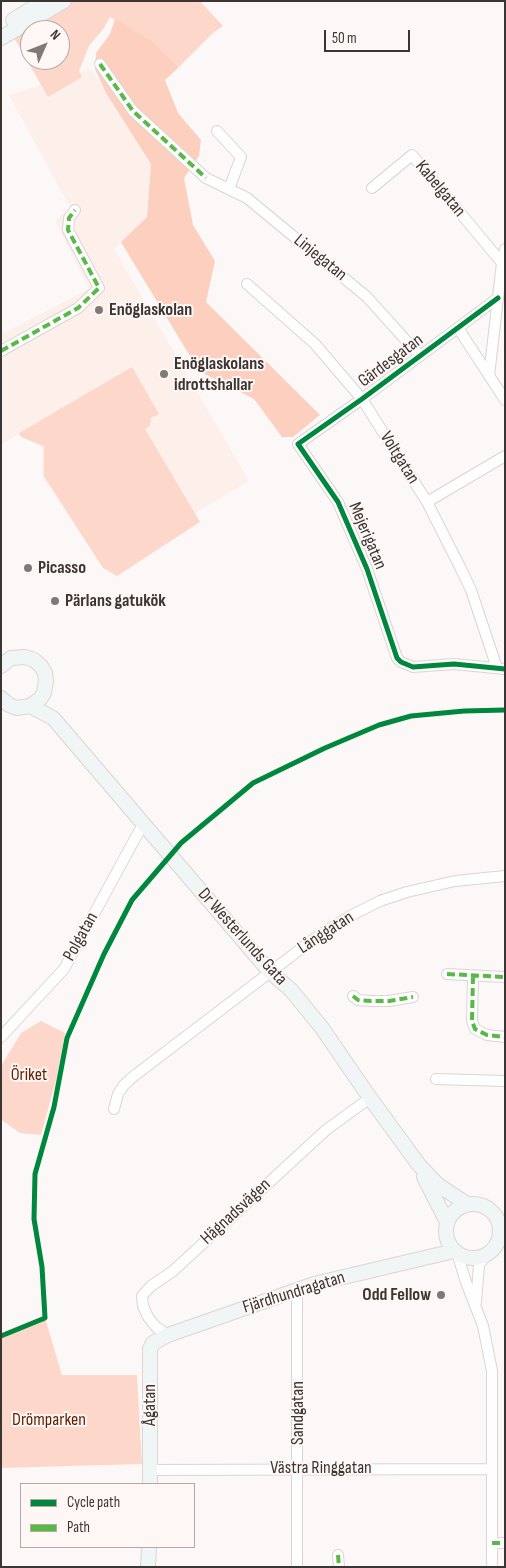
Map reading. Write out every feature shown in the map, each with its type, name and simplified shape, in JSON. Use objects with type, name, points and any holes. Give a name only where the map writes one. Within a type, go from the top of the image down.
[{"type":"main road","points":[[1,28],[44,1]]},
{"type":"main road","points":[[1,38],[64,1]]},
{"type":"main road","name":"Dr Westerlunds Gata","points":[[4,658],[25,657],[34,660],[41,666],[45,672],[44,693],[53,718],[270,972],[291,990],[322,1028],[418,1165],[438,1185],[468,1204],[476,1203],[491,1209],[502,1224],[499,1242],[494,1251]]},
{"type":"main road","points":[[30,706],[40,699],[44,693]]},
{"type":"main road","name":"Dr Westerlunds Gata","points":[[1,698],[9,705],[17,708],[30,706],[53,718]]},
{"type":"main road","name":"Dr Westerlunds Gata","points":[[418,1165],[447,1228],[450,1246],[456,1252]]},
{"type":"main road","points":[[423,1258],[447,1228],[452,1213],[459,1207],[468,1204]]},
{"type":"main road","points":[[456,1252],[466,1257],[476,1258],[494,1251]]},
{"type":"main road","name":"Fjärdhundragatan","points":[[168,1335],[297,1290],[423,1258],[456,1252]]},
{"type":"main road","name":"Ågatan","points":[[150,1483],[150,1349],[153,1343],[168,1335]]},
{"type":"main road","points":[[148,1567],[149,1548]]},
{"type":"street","name":"Linjegatan","points":[[100,64],[133,111],[206,178],[246,198],[367,297],[420,356]]},
{"type":"street","points":[[217,131],[242,157],[229,189]]},
{"type":"street","name":"Kabelgatan","points":[[372,188],[412,155],[502,263]]},
{"type":"street","points":[[1,351],[78,308],[99,288],[68,230],[69,218],[75,210]]},
{"type":"street","points":[[489,376],[505,249]]},
{"type":"street","name":"Voltgatan","points":[[247,284],[315,344],[362,399],[427,502],[471,590],[501,669]]},
{"type":"street","name":"Gärdesgatan","points":[[298,444],[498,298]]},
{"type":"street","points":[[458,328],[505,400]]},
{"type":"street","name":"Mejerigatan","points":[[298,444],[338,502],[367,570],[397,658],[401,662],[413,667],[454,664],[501,669]]},
{"type":"street","points":[[427,502],[505,456]]},
{"type":"street","name":"Polgatan","points":[[1,1037],[64,969],[143,824]]},
{"type":"street","name":"Långgatan","points":[[114,1110],[118,1094],[124,1085],[315,938],[350,916],[380,901],[441,884],[474,878],[505,876]]},
{"type":"street","points":[[448,974],[505,977]]},
{"type":"street","points":[[473,976],[472,1021],[475,1029],[487,1035],[505,1037]]},
{"type":"street","points":[[353,996],[358,1000],[371,1001],[389,1001],[414,997]]},
{"type":"street","points":[[436,1079],[505,1081]]},
{"type":"street","name":"Hägnadsvägen","points":[[168,1335],[156,1327],[148,1317],[142,1306],[142,1296],[151,1286],[182,1263],[326,1130],[370,1098]]},
{"type":"street","points":[[475,1308],[479,1265],[494,1251]]},
{"type":"street","points":[[456,1252],[483,1326],[492,1371],[492,1567]]},
{"type":"street","name":"Sandgatan","points":[[297,1290],[298,1567]]},
{"type":"street","name":"Västra Ringgatan","points":[[151,1470],[298,1468],[492,1469]]},
{"type":"street","points":[[492,1543],[505,1543]]},
{"type":"street","points":[[338,1555],[339,1567]]},
{"type":"shaded area","points":[[115,19],[151,40],[179,67],[165,80],[178,113],[201,140],[199,156],[184,178],[193,225],[215,261],[206,302],[320,415],[293,437],[282,437],[254,399],[199,371],[121,242],[147,217],[151,164],[106,93],[95,69],[96,53],[110,34]]},
{"type":"shaded area","name":"Enöglaskolan","points":[[91,69],[151,164],[147,217],[114,249],[249,481],[103,568],[42,476],[42,447],[17,435],[1,445],[1,330],[4,333],[89,289],[55,221],[70,207],[9,95]]},
{"type":"green space","points":[[73,1],[200,1],[223,26],[213,33],[179,67],[151,40],[110,17],[104,28],[89,46],[79,71],[82,77],[48,97],[33,70],[70,70],[70,20],[40,20]]},
{"type":"green space","points":[[20,32],[20,48],[13,36]]},
{"type":"green space","points":[[132,367],[159,414],[151,418],[150,426],[145,429],[200,522],[117,576],[103,568],[44,476],[44,446],[21,437],[19,433]]},
{"type":"green space","name":"Öriket","points":[[41,1021],[65,1033],[56,1080],[41,1135],[20,1133],[1,1118],[1,1066],[21,1033]]},
{"type":"green space","name":"Drömparken","points":[[45,1318],[62,1375],[137,1375],[142,1464],[1,1468],[1,1339]]},
{"type":"marked path","points":[[100,64],[133,111],[206,178]]},
{"type":"marked path","points":[[1,351],[78,308],[99,288],[68,230],[69,218],[75,210]]},
{"type":"marked path","points":[[447,974],[505,977]]},
{"type":"marked path","points":[[473,976],[472,1021],[475,1029],[487,1035],[505,1037]]},
{"type":"marked path","points":[[353,996],[358,1000],[371,1001],[389,1001],[413,997]]},
{"type":"marked path","points":[[492,1543],[505,1543]]},
{"type":"marked path","points":[[338,1555],[339,1567]]},
{"type":"cycle path","points":[[498,298],[298,444],[338,502],[367,569],[397,658],[401,662],[413,667],[454,664],[505,669]]},
{"type":"cycle path","points":[[1,1336],[45,1318],[42,1267],[34,1219],[35,1174],[54,1107],[67,1038],[104,954],[132,900],[181,843],[253,783],[325,748],[379,725],[411,716],[464,711],[505,710]]},
{"type":"place","name":"Enöglaskolan","points":[[99,310]]},
{"type":"place","name":"Enöglaskolans idrottshallar","points":[[164,374]]},
{"type":"place","name":"Picasso","points":[[28,568]]},
{"type":"place","name":"Pärlans gatukök","points":[[55,601]]},
{"type":"place","name":"Odd Fellow","points":[[441,1295]]}]
